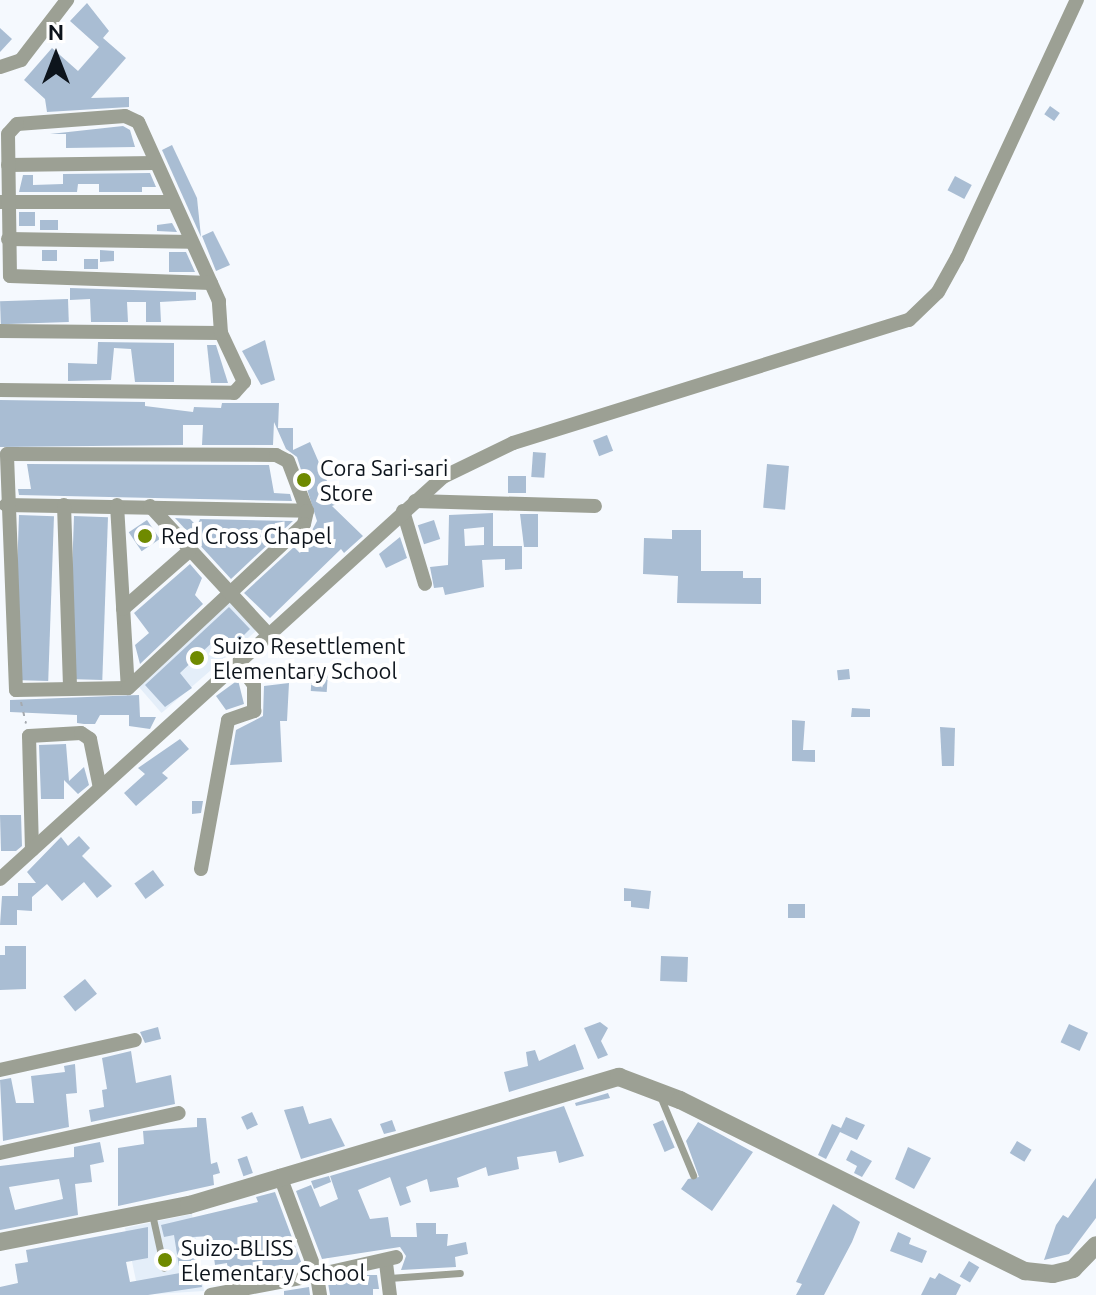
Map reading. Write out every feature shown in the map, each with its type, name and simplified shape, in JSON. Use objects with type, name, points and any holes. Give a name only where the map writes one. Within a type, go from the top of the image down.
[{"type":"street","points":[[0,67],[21,60],[67,0]]},
{"type":"street","points":[[0,879],[409,506],[477,456],[909,320],[938,292],[957,258],[1077,0]]},
{"type":"street","points":[[0,390],[234,393],[244,382],[221,333],[219,301],[211,283],[191,242],[155,163],[132,117],[17,124],[10,128],[4,143],[8,165],[4,202],[8,239],[3,269],[18,279],[211,283]]},
{"type":"street","points":[[8,165],[155,163]]},
{"type":"street","points":[[4,202],[173,202]]},
{"type":"street","points":[[8,239],[191,242]]},
{"type":"street","points":[[0,331],[221,333]]},
{"type":"street","points":[[13,451],[276,455],[288,461],[307,511],[304,524],[128,688],[16,690],[6,505],[4,461],[13,451]]},
{"type":"street","points":[[6,505],[307,511]]},
{"type":"street","points":[[64,505],[70,689]]},
{"type":"street","points":[[117,505],[128,688]]},
{"type":"street","points":[[150,506],[268,634]]},
{"type":"street","points":[[409,506],[595,506]]},
{"type":"street","points":[[409,506],[425,584]]},
{"type":"street","points":[[123,609],[189,551]]},
{"type":"street","points":[[201,869],[228,720],[254,711],[254,685],[238,663]]},
{"type":"street","points":[[32,850],[29,736],[81,733],[90,739],[100,788]]},
{"type":"street","points":[[0,1070],[135,1040]]},
{"type":"street","points":[[0,1242],[152,1214],[606,1078],[630,1078],[1025,1271],[1053,1274],[1073,1269],[1096,1245]]},
{"type":"street","points":[[0,1153],[179,1113]]},
{"type":"street","points":[[280,1176],[317,1275],[320,1295]]},
{"type":"street","points":[[211,1295],[391,1260],[390,1295]]},
{"type":"lane","points":[[657,1090],[693,1175]]},
{"type":"lane","points":[[152,1214],[164,1268]]},
{"type":"lane","points":[[389,1278],[460,1273]]},
{"type":"path","points":[[16,690],[29,736]]},
{"type":"shaded area","name":"Suizo Resettlement Elementary School","points":[[229,600],[256,631],[162,713],[135,682]]},
{"type":"shaded area","name":"Suizo-BLISS Elementary School","points":[[192,1214],[204,1291],[139,1295],[125,1228]]},
{"type":"building","points":[[87,3],[109,31],[103,38],[126,58],[91,98],[129,97],[129,107],[47,112],[45,99],[24,80],[52,48],[78,71],[99,47],[70,21]]},
{"type":"building","points":[[0,28],[12,39],[0,52]]},
{"type":"building","points":[[1050,106],[1060,113],[1054,121],[1044,114]]},
{"type":"building","points":[[123,126],[130,130],[135,147],[66,148],[66,134],[50,134]]},
{"type":"building","points":[[172,145],[197,198],[201,237],[162,150]]},
{"type":"building","points":[[150,173],[156,187],[142,187],[142,192],[99,192],[99,184],[78,184],[77,192],[19,192],[23,175],[33,175],[33,185],[63,184],[63,174]]},
{"type":"building","points":[[955,176],[972,185],[964,199],[947,190]]},
{"type":"building","points":[[19,212],[35,212],[35,226],[19,226]]},
{"type":"building","points":[[40,220],[58,220],[58,230],[40,230]]},
{"type":"building","points":[[172,223],[177,232],[157,231],[157,225]]},
{"type":"building","points":[[213,231],[230,265],[216,271],[202,236]]},
{"type":"building","points":[[42,250],[57,250],[57,261],[42,261]]},
{"type":"building","points":[[100,250],[114,251],[114,261],[100,262]]},
{"type":"building","points":[[169,252],[186,252],[195,272],[169,272]]},
{"type":"building","points":[[84,259],[98,259],[98,269],[84,269]]},
{"type":"building","points":[[70,288],[196,292],[196,300],[160,302],[161,322],[146,322],[146,302],[127,302],[128,322],[91,322],[90,299],[70,300]]},
{"type":"building","points":[[68,299],[69,322],[1,324],[0,301]]},
{"type":"building","points":[[265,340],[275,380],[261,385],[242,351]]},
{"type":"building","points":[[98,342],[174,343],[174,382],[135,382],[131,349],[114,348],[111,380],[68,381],[68,363],[97,364]]},
{"type":"building","points":[[207,345],[216,345],[228,383],[211,383]]},
{"type":"building","points":[[0,400],[145,402],[145,406],[193,412],[194,407],[221,408],[222,403],[279,403],[278,428],[293,428],[293,450],[310,442],[337,504],[332,506],[363,536],[344,553],[341,549],[270,618],[244,593],[294,547],[300,553],[317,521],[297,457],[286,449],[274,422],[273,445],[202,445],[203,425],[183,425],[183,445],[0,447]]},
{"type":"building","points":[[607,435],[613,451],[599,456],[593,440]]},
{"type":"building","points":[[533,452],[546,453],[544,478],[531,477]]},
{"type":"building","points":[[27,464],[269,465],[274,493],[290,494],[292,501],[19,495],[18,489],[31,489]]},
{"type":"building","points":[[767,464],[789,466],[785,510],[763,508]]},
{"type":"building","points":[[508,476],[526,476],[526,493],[508,493]]},
{"type":"building","points":[[493,513],[493,546],[522,546],[522,569],[505,570],[505,559],[482,560],[484,587],[445,595],[443,587],[434,588],[430,567],[448,565],[449,515]],"holes":[[[484,527],[484,545],[465,546],[464,529]]]},
{"type":"building","points":[[520,514],[538,514],[538,547],[524,547]]},
{"type":"building","points":[[19,515],[54,516],[48,681],[13,680]]},
{"type":"building","points":[[74,516],[108,517],[102,680],[68,679]]},
{"type":"building","points":[[175,518],[190,519],[197,526],[200,519],[293,521],[231,579]]},
{"type":"building","name":"Red Cross Chapel","points":[[147,520],[160,539],[142,551],[129,532]]},
{"type":"building","points":[[434,520],[440,539],[424,544],[418,525]]},
{"type":"building","points":[[672,530],[701,530],[701,571],[743,571],[743,578],[761,578],[761,604],[677,603],[678,576],[643,574],[644,538],[672,539]]},
{"type":"building","points":[[400,537],[407,558],[386,568],[379,554]]},
{"type":"building","points":[[190,564],[202,578],[195,595],[203,604],[140,664],[135,645],[149,633],[134,613]]},
{"type":"building","points":[[229,607],[250,629],[230,649],[219,636],[180,673],[192,688],[165,707],[145,685]]},
{"type":"building","points":[[849,669],[850,679],[838,680],[837,670]]},
{"type":"building","points":[[312,673],[328,674],[327,692],[311,691]]},
{"type":"building","points":[[238,680],[244,704],[226,710],[216,696]]},
{"type":"building","points":[[289,683],[287,721],[280,721],[282,762],[230,765],[236,730],[263,716],[264,686]]},
{"type":"building","points":[[139,695],[140,717],[156,717],[150,729],[129,726],[129,715],[100,715],[95,724],[84,724],[77,723],[77,715],[10,712],[10,700]]},
{"type":"building","points":[[852,708],[870,709],[870,717],[851,717]]},
{"type":"building","points":[[792,720],[805,721],[803,750],[815,750],[815,762],[792,761]]},
{"type":"building","points":[[940,727],[955,728],[954,766],[942,766]]},
{"type":"building","points":[[180,739],[189,749],[162,773],[168,778],[136,806],[124,793],[145,774],[138,768]]},
{"type":"building","points":[[66,744],[69,781],[84,767],[89,785],[78,794],[64,780],[64,799],[41,799],[39,745]]},
{"type":"building","points":[[192,801],[203,801],[201,813],[192,814]]},
{"type":"building","points":[[0,815],[21,815],[22,846],[16,851],[1,851]]},
{"type":"building","points":[[79,836],[90,848],[82,856],[112,886],[97,898],[84,882],[62,901],[47,884],[32,897],[32,911],[17,910],[17,925],[0,925],[2,896],[18,896],[18,883],[36,883],[27,872],[61,837],[68,846]]},
{"type":"building","points":[[153,870],[164,885],[146,899],[134,884]]},
{"type":"building","points":[[624,888],[651,891],[649,909],[631,907],[631,901],[624,901]]},
{"type":"building","points":[[788,904],[805,904],[805,918],[788,918]]},
{"type":"building","points":[[5,946],[26,946],[26,989],[0,990],[0,955],[5,955]]},
{"type":"building","points":[[661,956],[688,957],[687,982],[660,981]]},
{"type":"building","points":[[85,979],[97,994],[75,1011],[63,997]]},
{"type":"building","points":[[600,1022],[608,1028],[601,1041],[608,1055],[598,1059],[584,1028]]},
{"type":"building","points":[[1069,1024],[1088,1033],[1080,1051],[1061,1042]]},
{"type":"building","points":[[158,1027],[161,1039],[145,1043],[140,1032]]},
{"type":"building","points":[[575,1044],[584,1069],[509,1092],[504,1072],[528,1066],[526,1052],[535,1050],[539,1061]]},
{"type":"building","points":[[131,1051],[136,1083],[171,1075],[175,1104],[91,1122],[89,1110],[104,1107],[102,1090],[107,1089],[102,1058]]},
{"type":"building","points":[[75,1064],[77,1093],[66,1094],[69,1127],[3,1141],[0,1080],[11,1078],[16,1103],[34,1103],[31,1076],[65,1072],[64,1066]]},
{"type":"building","points":[[608,1093],[610,1098],[576,1106],[575,1103]]},
{"type":"building","points":[[303,1106],[309,1124],[331,1118],[345,1146],[301,1159],[284,1110]]},
{"type":"building","points":[[564,1106],[584,1156],[559,1163],[556,1151],[517,1157],[519,1169],[488,1176],[486,1167],[457,1178],[459,1187],[430,1192],[427,1179],[406,1187],[411,1202],[400,1206],[390,1177],[358,1190],[370,1219],[388,1217],[391,1237],[417,1237],[416,1223],[436,1223],[436,1234],[448,1234],[447,1246],[466,1242],[468,1254],[455,1257],[456,1267],[401,1270],[406,1256],[400,1247],[322,1259],[296,1191],[311,1185],[320,1207],[338,1199],[330,1176]]},
{"type":"building","points":[[252,1112],[258,1125],[247,1130],[241,1117]]},
{"type":"building","points":[[846,1117],[865,1125],[857,1140],[840,1132],[826,1159],[818,1155],[832,1124],[841,1128]]},
{"type":"building","points":[[197,1118],[206,1118],[211,1164],[217,1162],[220,1173],[213,1175],[214,1185],[118,1206],[118,1148],[144,1144],[143,1131],[197,1127]]},
{"type":"building","points":[[392,1120],[396,1131],[384,1134],[380,1124]]},
{"type":"building","points":[[663,1120],[675,1148],[665,1152],[653,1124]]},
{"type":"building","points":[[698,1122],[753,1152],[712,1211],[681,1189],[688,1179],[699,1177],[686,1141]]},
{"type":"building","points":[[1017,1141],[1032,1150],[1024,1162],[1010,1153]]},
{"type":"building","points":[[100,1142],[104,1162],[90,1165],[92,1182],[75,1184],[78,1215],[0,1230],[0,1166],[74,1157],[74,1147]],"holes":[[[59,1179],[63,1199],[15,1210],[9,1187]]]},
{"type":"building","points":[[908,1147],[931,1158],[914,1189],[895,1179]]},
{"type":"building","points":[[851,1150],[872,1161],[862,1177],[854,1173],[857,1166],[846,1160]]},
{"type":"building","points":[[247,1156],[253,1173],[243,1176],[238,1159]]},
{"type":"building","points":[[329,1176],[331,1182],[314,1189],[311,1181]]},
{"type":"building","points":[[1096,1178],[1096,1218],[1069,1254],[1044,1260],[1056,1225],[1063,1215],[1068,1218]]},
{"type":"building","points":[[275,1192],[303,1267],[229,1281],[227,1263],[215,1265],[211,1236],[193,1237],[202,1287],[148,1295],[0,1295],[0,1287],[18,1283],[15,1264],[28,1262],[26,1250],[148,1227],[148,1258],[126,1262],[130,1282],[180,1273],[174,1235],[164,1237],[161,1225],[258,1202],[256,1197]]},
{"type":"building","points":[[833,1204],[860,1222],[852,1242],[824,1295],[796,1295],[802,1284],[796,1282]]},
{"type":"building","points":[[898,1232],[911,1238],[909,1244],[927,1251],[922,1263],[890,1251]]},
{"type":"building","points":[[969,1261],[979,1267],[970,1283],[960,1276]]},
{"type":"building","points":[[939,1273],[961,1285],[956,1295],[921,1295],[930,1277],[935,1279]]},
{"type":"building","points":[[360,1275],[377,1275],[379,1289],[373,1289],[373,1295],[330,1295],[328,1283]]},
{"type":"building","points":[[309,1287],[310,1295],[284,1295],[284,1291]]},
{"type":"place","name":"Cora Sari-sari Store","points":[[304,480]]},
{"type":"place","name":"Red Cross Chapel","points":[[145,536]]},
{"type":"place","name":"Suizo Resettlement Elementary School","points":[[197,658]]},
{"type":"place","name":"Suizo-BLISS Elementary School","points":[[165,1260]]}]
